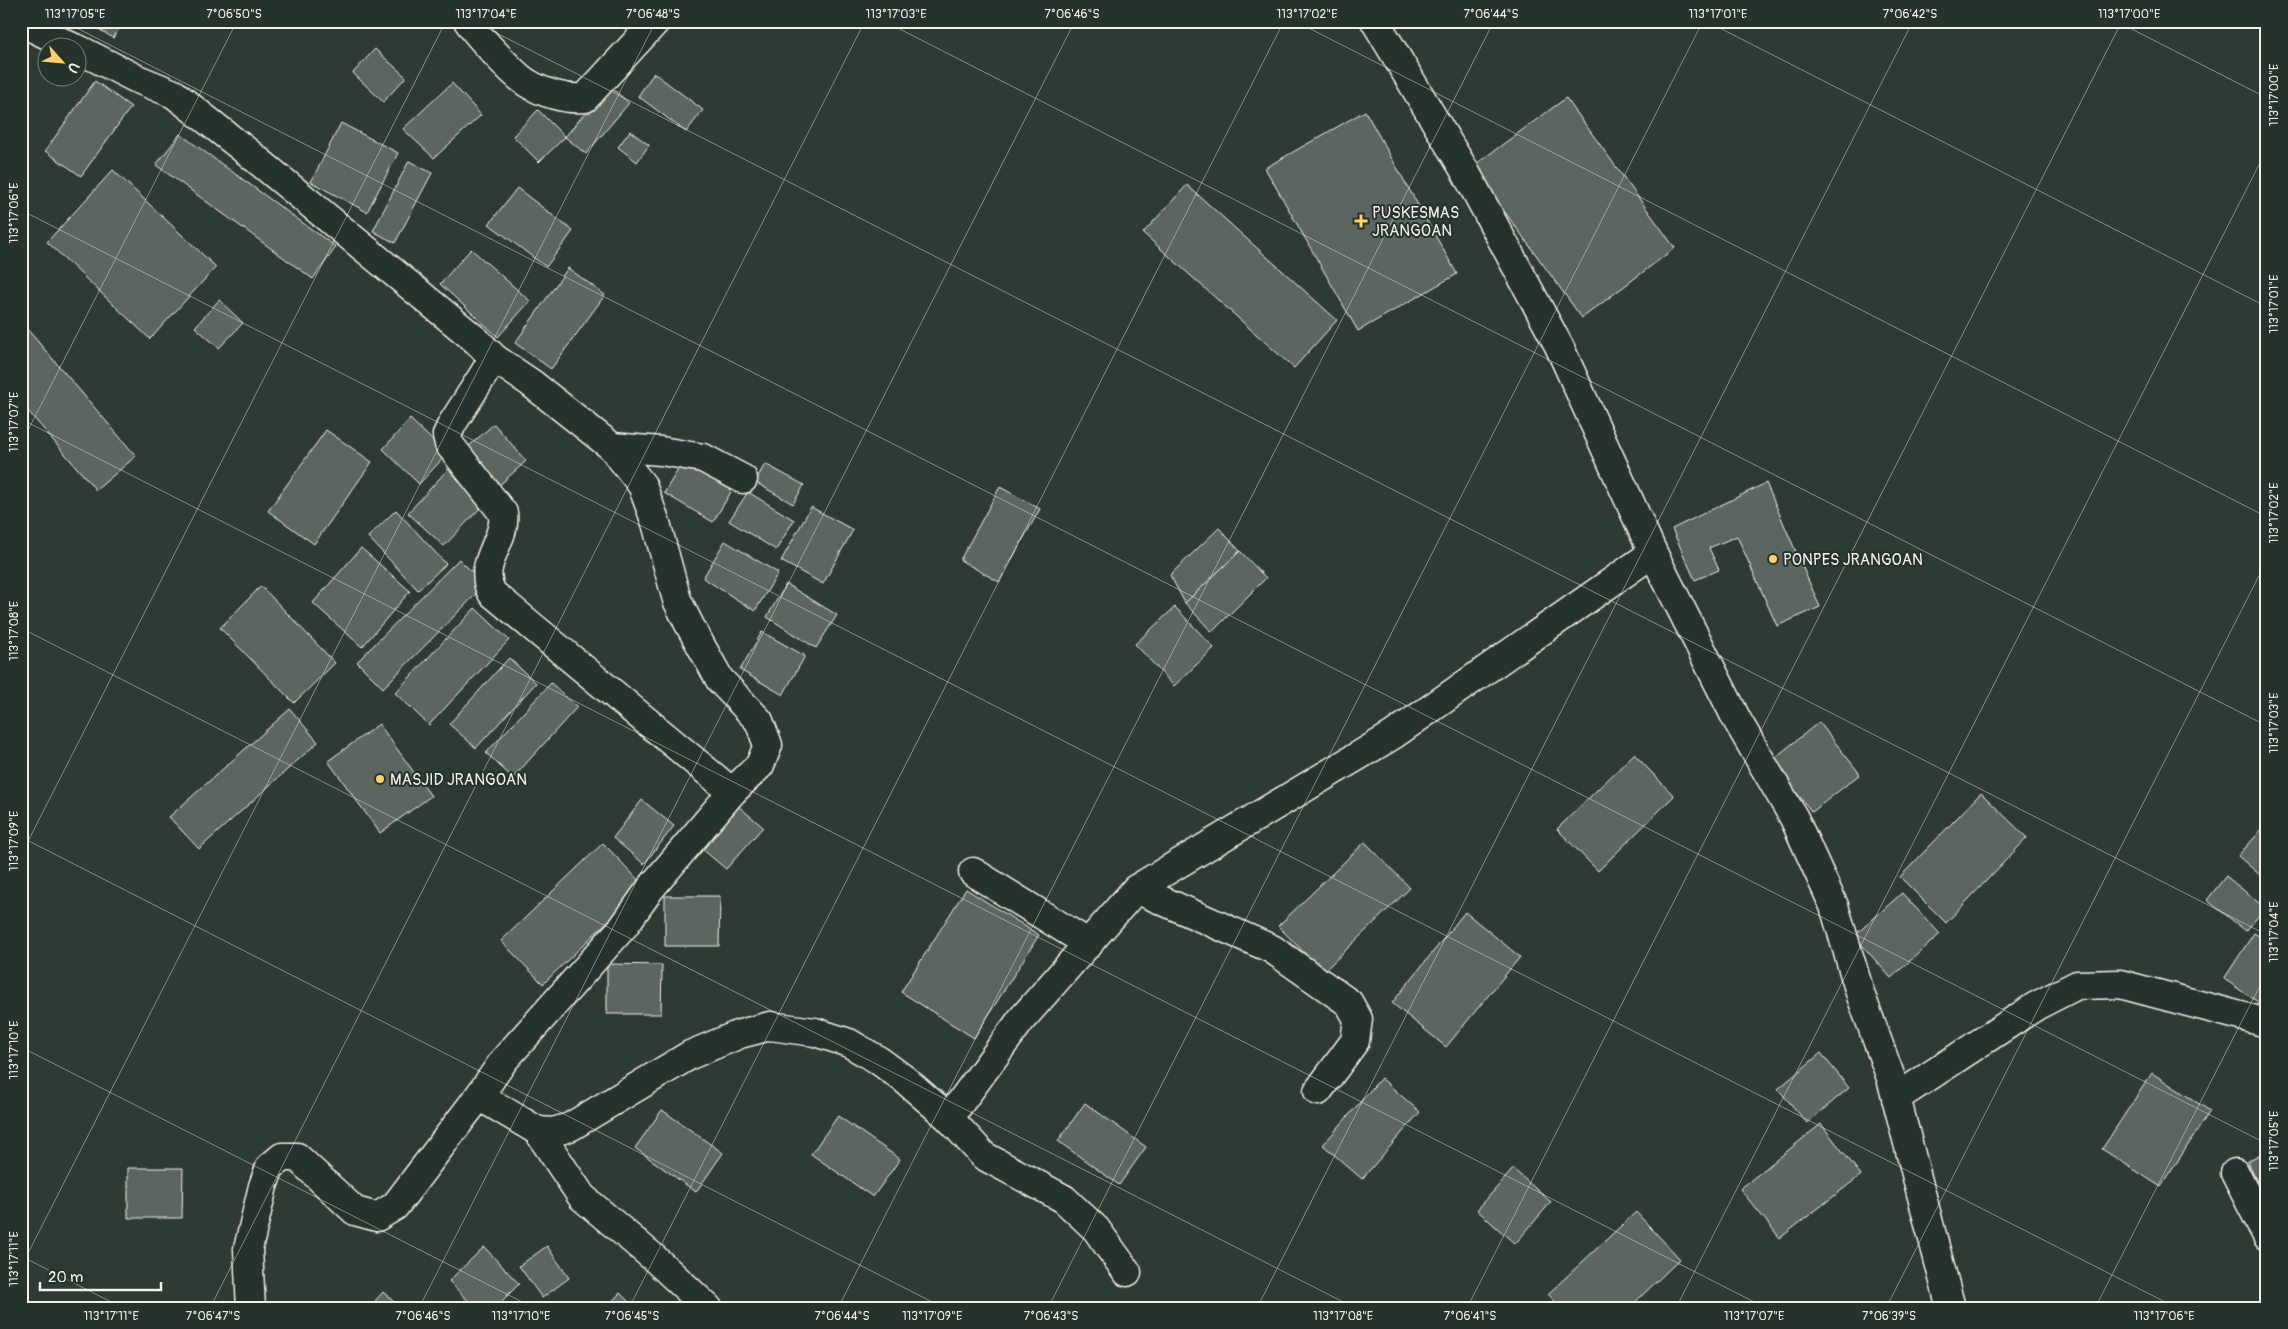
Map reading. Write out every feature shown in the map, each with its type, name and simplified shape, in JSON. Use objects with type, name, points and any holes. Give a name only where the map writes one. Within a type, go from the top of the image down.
[{"type":"street","points":[[468,21],[474,32],[526,82],[572,99],[586,98],[656,21]]},
{"type":"street","points":[[1375,21],[1465,171],[1559,346],[1653,553],[1737,720],[1794,818],[1830,897],[1861,996],[1891,1078],[1951,1308]]},
{"type":"street","points":[[21,22],[55,38]]},
{"type":"street","points":[[88,54],[134,78],[174,94],[250,154],[477,341],[494,358],[612,446],[642,485],[656,523],[677,600],[690,626],[720,680],[760,721],[768,745],[760,765],[732,792],[650,888],[624,926],[504,1060],[479,1096],[395,1206],[377,1217],[355,1211],[297,1158],[282,1157],[270,1167],[263,1186],[248,1249],[251,1308]]},
{"type":"street","points":[[494,358],[447,435],[449,444],[503,513],[504,519],[486,576],[492,593],[732,792]]},
{"type":"street","points":[[612,446],[661,450],[703,458],[744,479]]},
{"type":"street","points":[[949,1118],[1022,1020],[1136,889],[1393,735],[1653,553]]},
{"type":"street","points":[[973,872],[1089,944]]},
{"type":"street","points":[[1136,889],[1272,949],[1348,1003],[1358,1019],[1356,1041],[1318,1091]]},
{"type":"street","points":[[1896,1098],[2036,1006],[2077,985],[2120,984],[2267,1023]]},
{"type":"street","points":[[538,1131],[553,1132],[570,1127],[690,1055],[740,1034],[770,1026],[815,1032],[849,1043],[878,1060],[904,1079],[949,1118],[984,1156],[1064,1199],[1096,1229],[1127,1272]]},
{"type":"street","points":[[479,1096],[538,1131],[582,1197],[654,1258],[708,1308]]},
{"type":"street","points":[[2235,1173],[2267,1236]]},
{"type":"building","points":[[86,21],[124,21],[113,38]]},
{"type":"building","points":[[257,21],[268,21],[264,26]]},
{"type":"building","points":[[375,49],[406,77],[383,102],[353,73]]},
{"type":"building","points":[[654,73],[703,110],[686,132],[638,96]]},
{"type":"building","points":[[95,81],[131,107],[81,176],[45,151]]},
{"type":"building","points":[[452,83],[481,115],[434,158],[403,129]]},
{"type":"building","points":[[608,85],[629,103],[586,154],[565,137]]},
{"type":"building","points":[[1566,98],[1675,248],[1582,318],[1472,167]]},
{"type":"building","points":[[538,110],[565,137],[539,162],[513,136]]},
{"type":"building","name":"PUSKESMAS JRANGOAN","points":[[1365,111],[1457,274],[1358,331],[1265,168]]},
{"type":"building","points":[[341,123],[398,153],[367,212],[311,182]]},
{"type":"building","points":[[630,131],[649,145],[637,162],[618,147]]},
{"type":"building","points":[[180,134],[336,247],[313,279],[156,165]]},
{"type":"building","points":[[409,161],[432,173],[395,243],[373,231]]},
{"type":"building","points":[[113,170],[216,267],[150,339],[47,242]]},
{"type":"building","points":[[1187,185],[1337,320],[1294,368],[1143,233]]},
{"type":"building","points":[[517,188],[573,231],[546,267],[489,224]]},
{"type":"building","points":[[471,249],[530,301],[498,337],[440,284]]},
{"type":"building","points":[[568,268],[605,295],[551,369],[515,343]]},
{"type":"building","points":[[219,300],[243,323],[219,348],[195,327]]},
{"type":"building","points":[[21,322],[136,456],[96,490],[21,403]]},
{"type":"building","points":[[410,419],[447,454],[419,484],[383,449]]},
{"type":"building","points":[[494,424],[526,461],[494,490],[461,453]]},
{"type":"building","points":[[326,430],[372,462],[314,544],[268,511]]},
{"type":"building","points":[[685,458],[734,487],[713,522],[664,493]]},
{"type":"building","points":[[765,464],[804,485],[793,504],[755,482]]},
{"type":"building","points":[[448,469],[485,503],[444,546],[408,513]]},
{"type":"building","name":"PONPES JRANGOAN","points":[[1766,483],[1820,607],[1777,626],[1737,536],[1709,548],[1719,570],[1695,580],[1672,529]]},
{"type":"building","points":[[1000,487],[1040,509],[999,582],[960,560]]},
{"type":"building","points":[[748,492],[794,520],[776,550],[729,521]]},
{"type":"building","points":[[811,507],[853,530],[823,584],[781,561]]},
{"type":"building","points":[[396,510],[446,564],[418,590],[368,537]]},
{"type":"building","points":[[1219,528],[1240,551],[1185,603],[1170,575]]},
{"type":"building","points":[[725,541],[778,573],[755,611],[703,578]]},
{"type":"building","points":[[361,548],[410,591],[362,647],[313,603]]},
{"type":"building","points":[[1240,551],[1266,578],[1212,632],[1185,603]]},
{"type":"building","points":[[459,559],[485,585],[383,688],[357,662]]},
{"type":"building","points":[[786,584],[837,615],[816,648],[767,617]]},
{"type":"building","points":[[261,586],[335,663],[294,703],[220,628]]},
{"type":"building","points":[[1175,607],[1214,648],[1174,686],[1135,644]]},
{"type":"building","points":[[475,608],[509,640],[429,725],[395,693]]},
{"type":"building","points":[[762,632],[805,656],[783,695],[740,670]]},
{"type":"building","points":[[509,658],[536,683],[476,748],[449,724]]},
{"type":"building","points":[[551,683],[577,707],[513,778],[486,753]]},
{"type":"building","points":[[290,709],[318,742],[199,849],[169,817]]},
{"type":"building","points":[[1819,722],[1860,774],[1812,812],[1771,761]]},
{"type":"building","name":"MASJID JRANGOAN","points":[[379,724],[431,796],[380,833],[328,761]]},
{"type":"building","points":[[1634,754],[1674,796],[1598,871],[1557,829]]},
{"type":"building","points":[[1981,793],[2027,838],[1946,923],[1900,877]]},
{"type":"building","points":[[642,800],[674,826],[644,864],[613,838]]},
{"type":"building","points":[[731,800],[763,827],[726,869],[695,843]]},
{"type":"building","points":[[2264,827],[2267,830],[2267,881],[2238,856]]},
{"type":"building","points":[[1365,842],[1410,888],[1323,972],[1278,926]]},
{"type":"building","points":[[603,843],[644,886],[543,984],[501,941]]},
{"type":"building","points":[[2226,876],[2265,908],[2246,931],[2207,900]]},
{"type":"building","points":[[966,889],[1039,935],[974,1038],[901,992]]},
{"type":"building","points":[[1902,893],[1940,934],[1891,978],[1854,936]]},
{"type":"building","points":[[665,896],[720,896],[719,946],[665,946]]},
{"type":"building","points":[[1465,912],[1520,957],[1446,1047],[1392,1003]]},
{"type":"building","points":[[2254,933],[2267,941],[2267,995],[2261,1004],[2224,979]]},
{"type":"building","points":[[607,964],[662,965],[661,1014],[607,1014]]},
{"type":"building","points":[[1821,1053],[1849,1088],[1807,1123],[1778,1089]]},
{"type":"building","points":[[2152,1073],[2210,1111],[2161,1187],[2102,1149]]},
{"type":"building","points":[[1381,1078],[1420,1112],[1362,1179],[1323,1145]]},
{"type":"building","points":[[1085,1103],[1146,1147],[1119,1185],[1058,1141]]},
{"type":"building","points":[[662,1110],[723,1153],[696,1192],[635,1148]]},
{"type":"building","points":[[838,1116],[900,1159],[873,1197],[811,1154]]},
{"type":"building","points":[[1821,1124],[1861,1175],[1780,1238],[1740,1189]]},
{"type":"building","points":[[2267,1151],[2267,1202],[2247,1161]]},
{"type":"building","points":[[128,1168],[183,1168],[182,1218],[128,1218]]},
{"type":"building","points":[[1513,1169],[1551,1202],[1515,1244],[1477,1210]]},
{"type":"building","points":[[1636,1212],[1680,1259],[1629,1308],[1561,1308],[1548,1294]]},
{"type":"building","points":[[547,1246],[569,1278],[542,1298],[519,1266]]},
{"type":"building","points":[[484,1247],[519,1284],[495,1308],[475,1308],[449,1281]]},
{"type":"building","points":[[383,1292],[401,1308],[369,1308]]},
{"type":"building","points":[[620,1293],[635,1308],[606,1308]]},
{"type":"building","points":[[1383,1302],[1392,1308],[1379,1308]]},
{"type":"place","name":"PUSKESMAS JRANGOAN","points":[[1361,221]]},
{"type":"place","name":"PONPES JRANGOAN","points":[[1773,559]]},
{"type":"place","name":"MASJID JRANGOAN","points":[[380,779]]}]
